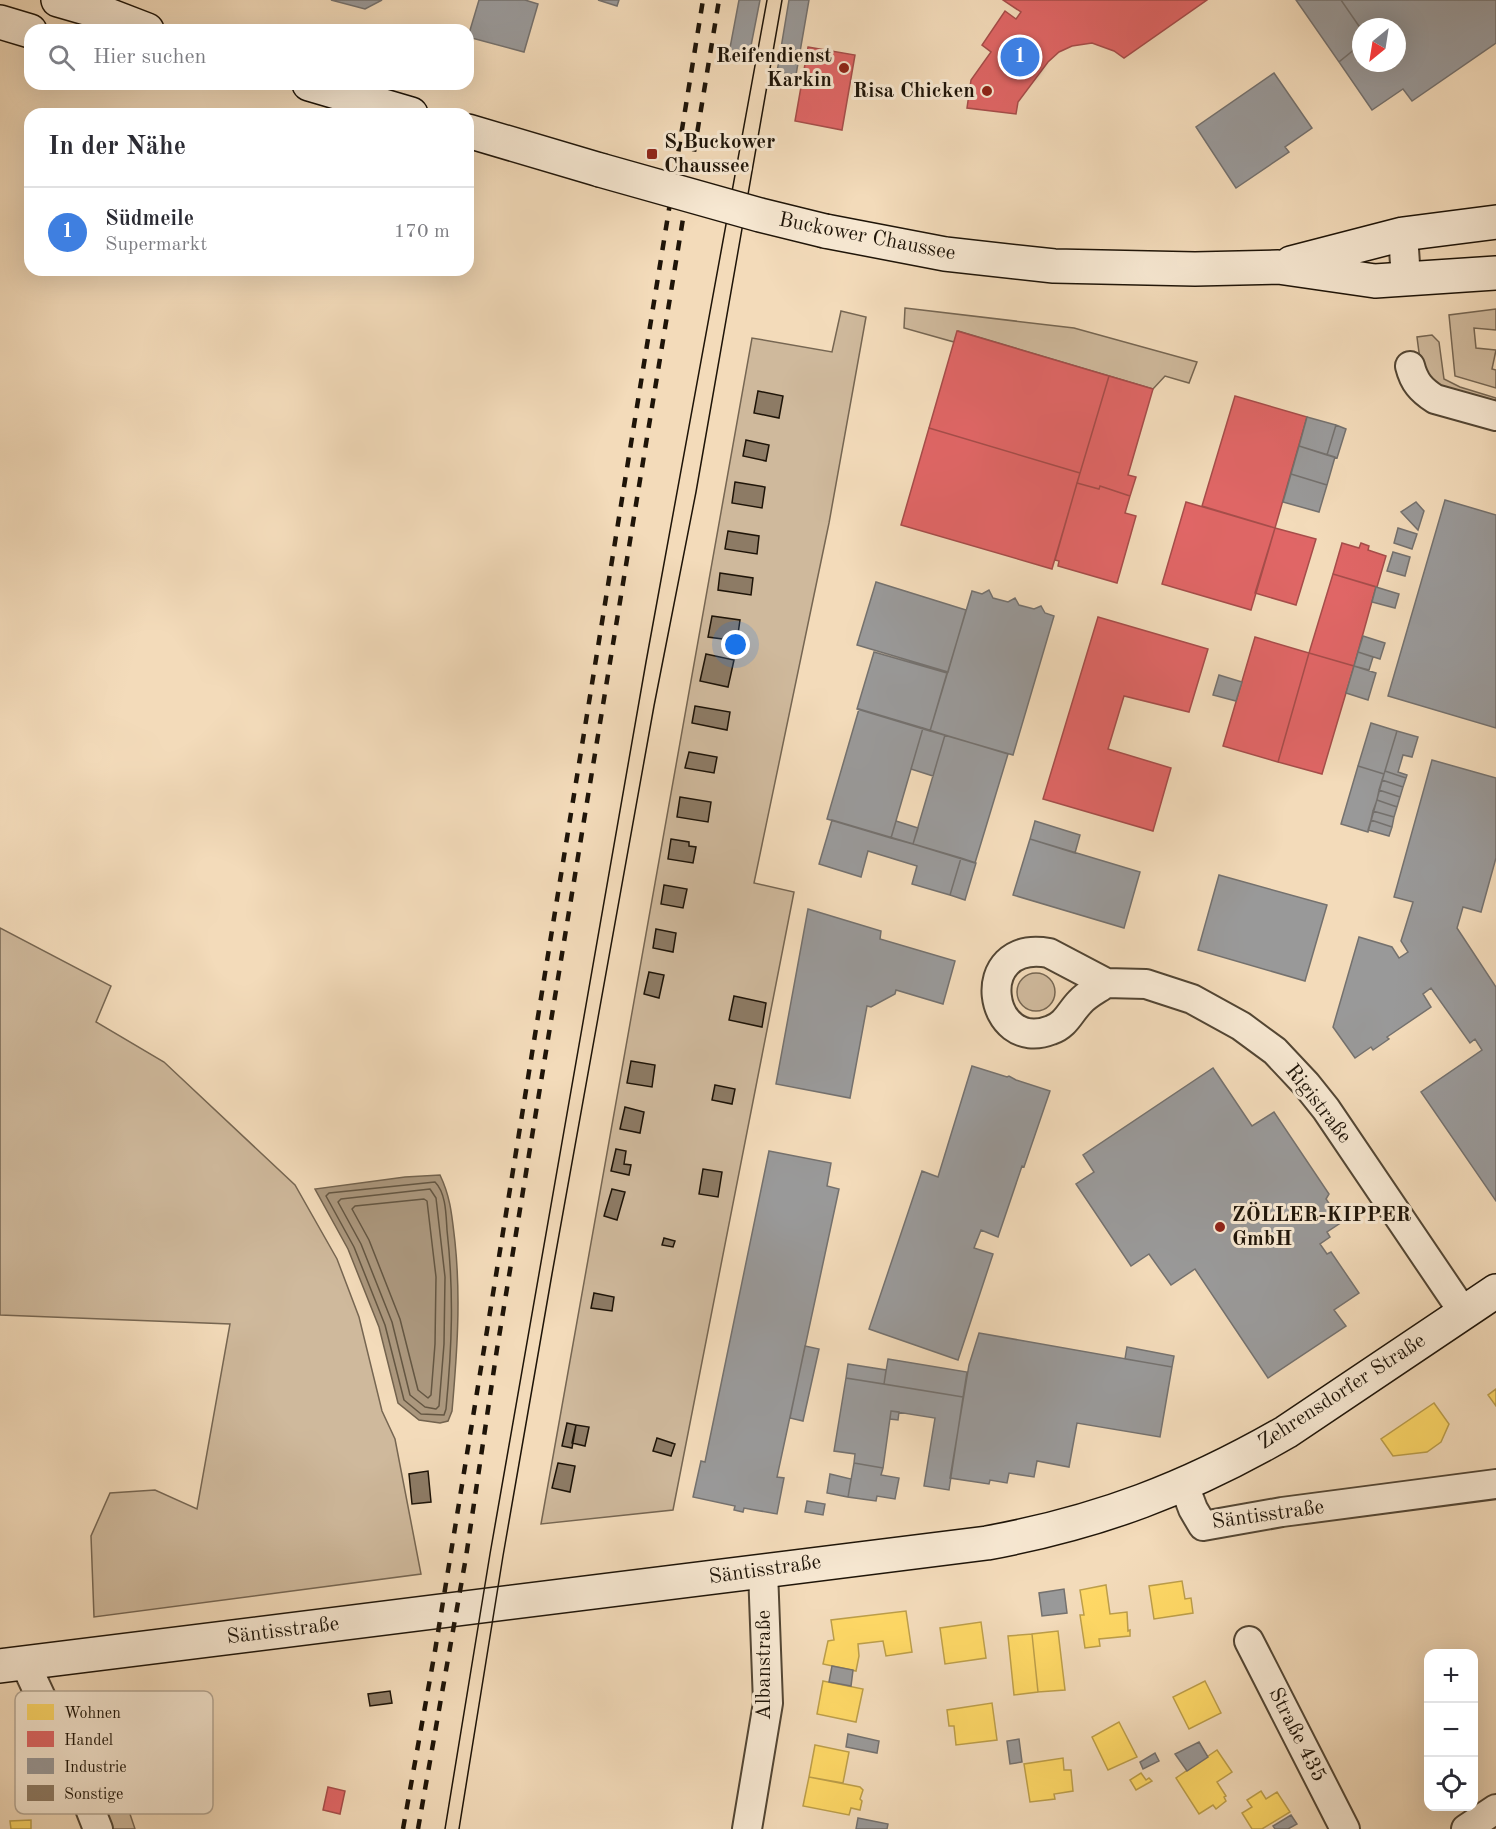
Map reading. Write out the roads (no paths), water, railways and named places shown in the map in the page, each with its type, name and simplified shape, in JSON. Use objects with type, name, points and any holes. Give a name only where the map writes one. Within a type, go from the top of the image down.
[{"type":"street","points":[[58,0],[131,24]]},
{"type":"street","points":[[0,22],[24,29]]},
{"type":"street","points":[[329,90],[391,108]]},
{"type":"street","name":"Buckower Chaussee","points":[[474,133],[760,215],[825,231],[945,254],[1054,266],[1195,269],[1278,267],[1375,281],[1496,273]]},
{"type":"street","name":"Buckower Chaussee","points":[[1278,267],[1403,234],[1496,222]]},
{"type":"street","points":[[1403,234],[1406,279]]},
{"type":"street","points":[[1410,366],[1413,377],[1426,394],[1435,399],[1496,416]]},
{"type":"street","name":"Rigistraße","points":[[1106,983],[1146,984],[1192,999],[1241,1026],[1275,1052],[1306,1084],[1337,1124],[1464,1313]]},
{"type":"street","name":"Zehrensdorfer Straße","points":[[1184,1485],[1225,1466],[1286,1432],[1496,1291]]},
{"type":"street","name":"Säntisstraße","points":[[12,1664],[1015,1538],[1089,1520],[1184,1485],[1203,1526],[1282,1512],[1496,1484]]},
{"type":"street","name":"Albanstraße","points":[[747,1829],[768,1703],[763,1570]]},
{"type":"street","name":"Straße 435","points":[[1249,1641],[1345,1829]]},
{"type":"street","points":[[12,1664],[28,1691]]},
{"type":"street","points":[[1466,1829],[1496,1809]]},
{"type":"street","points":[[92,1814],[98,1829]]},
{"type":"water","points":[[440,1175],[447,1192],[452,1216],[457,1263],[458,1305],[452,1411],[448,1421],[440,1423],[419,1420],[398,1403],[379,1327],[348,1249],[315,1189],[405,1177]]},
{"type":"tram line","points":[[445,1829],[490,1554],[646,662],[767,0]]},
{"type":"tram line","points":[[459,1829],[552,1274],[654,706],[696,492],[782,0]]},
{"type":"railway","points":[[403,1829],[435,1651],[703,0]]},
{"type":"railway","points":[[418,1829],[466,1557],[497,1349],[719,0]]},
{"type":"place","name":"Südmeile","points":[[1020,57]]},
{"type":"place","name":"Reifendienst Karkin","points":[[844,68]]},
{"type":"place","name":"Risa Chicken","points":[[987,91]]},
{"type":"place","name":"S Buckower Chaussee","points":[[652,154]]},
{"type":"place","name":"ZÖLLER-KIPPER GmbH","points":[[1220,1227]]}]
